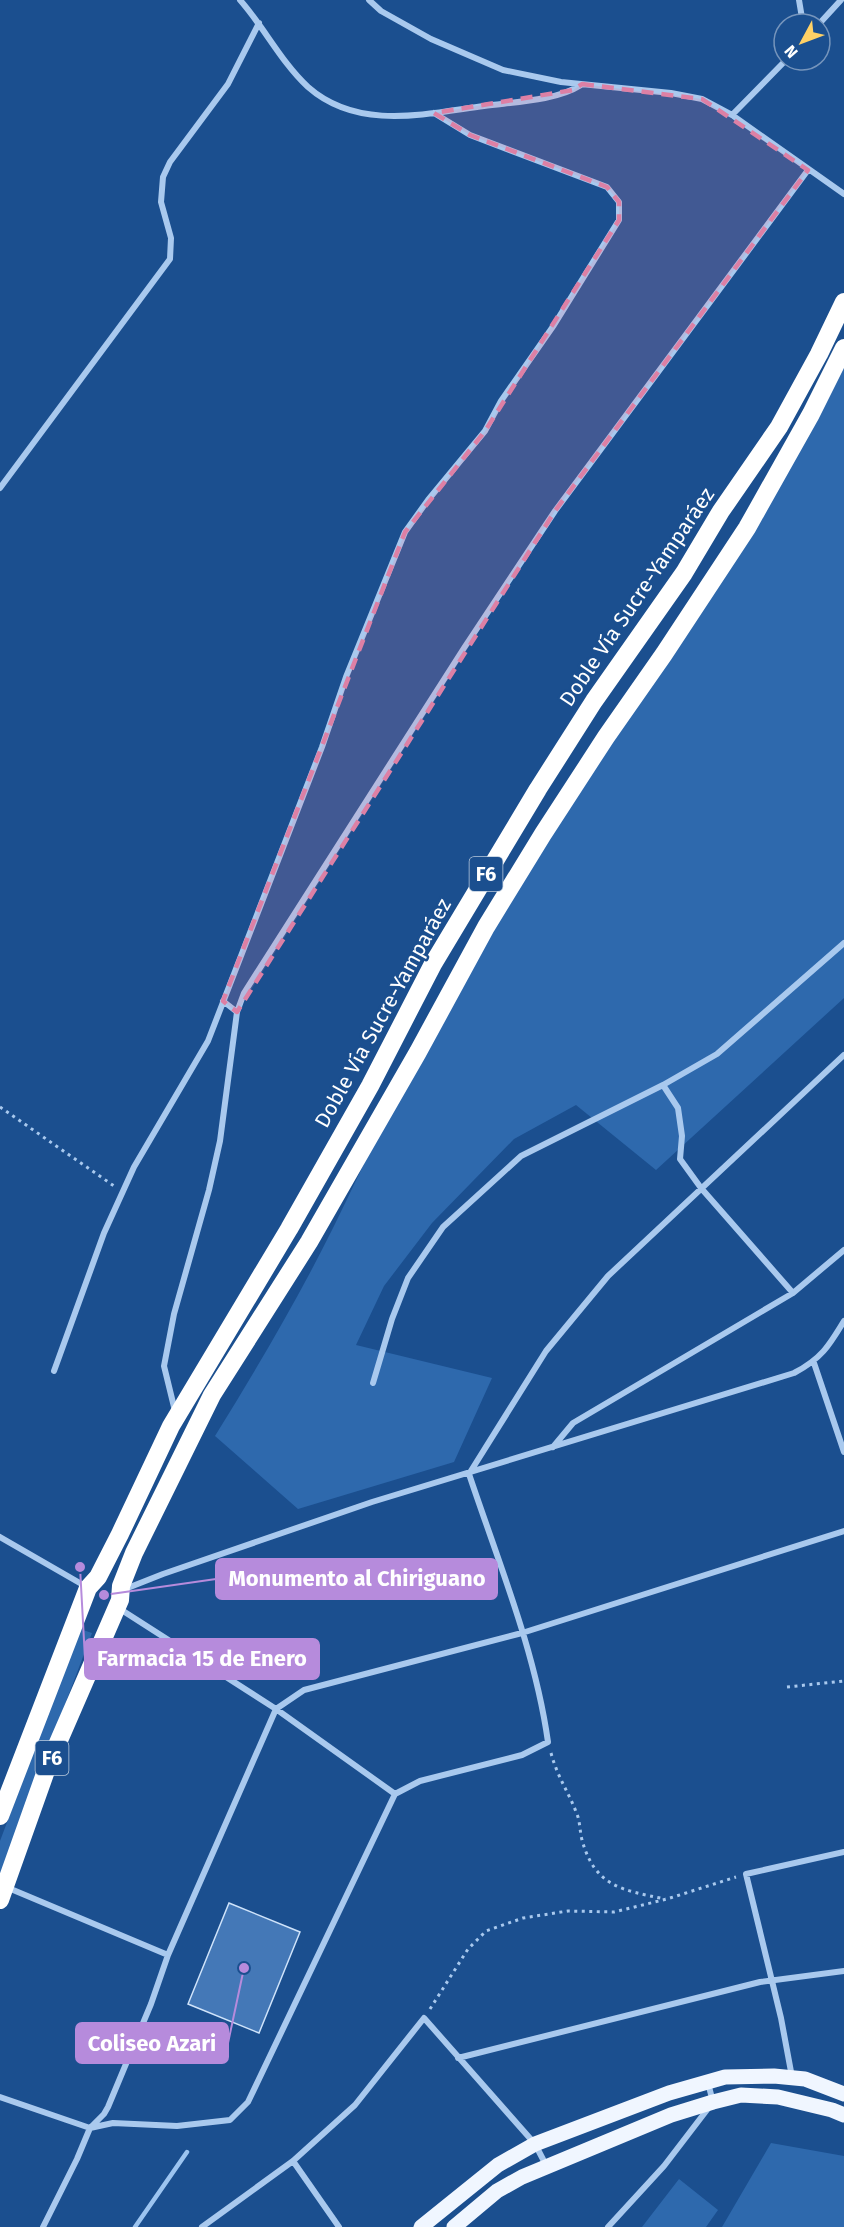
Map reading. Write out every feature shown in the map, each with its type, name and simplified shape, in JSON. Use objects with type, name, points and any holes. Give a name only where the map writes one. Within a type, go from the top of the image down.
[{"type":"highway","name":"Doble Vía Sucre-Yamparáez","points":[[0,1816],[82,1607],[176,1417],[289,1229],[370,1086],[433,964],[479,886],[594,701],[684,573],[721,511],[779,427],[819,354],[844,302]]},
{"type":"highway","name":"F6","points":[[2,1891],[47,1768],[159,1500],[212,1395],[309,1242],[418,1052],[486,927],[606,737],[747,528],[811,414],[844,348]]},
{"type":"highway","points":[[82,1607],[84,1614],[91,1622],[102,1623],[118,1600],[119,1581],[110,1575],[93,1583]]},
{"type":"main road","points":[[421,2227],[498,2165],[535,2144],[669,2093],[725,2077],[805,2079],[844,2094]]},
{"type":"main road","points":[[454,2227],[497,2191],[522,2177],[671,2115],[713,2102],[741,2095],[778,2097],[844,2115]]},
{"type":"street","points":[[240,0],[294,71],[309,87],[334,103],[367,115],[400,118],[552,96],[573,90],[582,84]]},
{"type":"street","points":[[369,0],[381,11],[431,39],[503,70],[561,82],[671,93],[702,99],[732,115],[844,194]]},
{"type":"street","points":[[830,12],[841,0]]},
{"type":"street","points":[[0,488],[170,259],[171,238],[161,202],[162,177],[170,162],[228,84],[259,23]]},
{"type":"street","points":[[732,115],[774,72]]},
{"type":"street","points":[[54,1371],[104,1233],[134,1167],[208,1041],[322,747],[346,678],[405,532],[428,500],[485,431],[501,401],[554,325],[619,220],[619,202],[607,187],[470,135],[434,113]]},
{"type":"street","points":[[192,1434],[176,1417],[164,1366],[174,1314],[209,1190],[220,1141],[237,1012],[250,984],[464,648],[555,511],[808,170]]},
{"type":"street","points":[[373,1383],[392,1319],[408,1278],[443,1227],[521,1156],[663,1085],[717,1054],[844,944]]},
{"type":"street","points":[[223,1001],[237,1012]]},
{"type":"street","points":[[469,1474],[546,1351],[608,1276],[844,1055]]},
{"type":"street","points":[[663,1085],[678,1108],[682,1136],[680,1159],[701,1188],[794,1293]]},
{"type":"street","points":[[552,1448],[573,1423],[794,1293],[844,1250]]},
{"type":"street","points":[[395,1794],[118,1600],[163,1574],[372,1502],[794,1372],[814,1363],[831,1343],[844,1321]]},
{"type":"street","points":[[814,1363],[844,1452]]},
{"type":"street","points":[[0,2097],[90,2128],[113,2123],[177,2126],[230,2121],[248,2102],[395,1794],[420,1781],[522,1755],[548,1742],[543,1702],[469,1474]]},
{"type":"street","points":[[43,2227],[90,2128],[104,2114],[108,2106],[151,2004],[168,1955],[276,1709],[304,1690],[522,1633],[844,1531]]},
{"type":"street","points":[[0,1537],[93,1583]]},
{"type":"street","points":[[792,2078],[781,2018],[770,1981],[746,1874],[844,1852]]},
{"type":"street","points":[[2,1891],[168,1955]]},
{"type":"street","points":[[458,2058],[770,1981],[844,1971]]},
{"type":"street","points":[[202,2227],[293,2161],[355,2105],[424,2018],[535,2144],[547,2167]]},
{"type":"street","points":[[608,2227],[664,2166],[713,2102],[707,2082]]},
{"type":"street","points":[[293,2161],[339,2227]]},
{"type":"path","points":[[0,1107],[123,1192]]},
{"type":"path","points":[[787,1687],[844,1681]]},
{"type":"path","points":[[548,1742],[556,1772],[578,1818],[581,1839],[590,1864],[602,1877],[621,1890],[667,1899]]},
{"type":"path","points":[[424,2018],[468,1949],[486,1931],[523,1918],[568,1911],[614,1912],[667,1899],[746,1874]]},
{"type":"highlighted area","points":[[582,84],[702,99],[808,170],[555,511],[237,1012],[223,1001],[405,532],[485,431],[619,220],[619,202],[607,187],[470,135],[434,113],[573,90]]},
{"type":"shaded area","points":[[844,368],[844,998],[656,1170],[576,1105],[514,1139],[432,1223],[384,1286],[356,1345],[492,1378],[454,1462],[298,1509],[215,1436],[306,1280],[439,1013]]},
{"type":"shaded area","points":[[80,1629],[92,1633],[0,1876],[0,1841]]},
{"type":"shaded area","points":[[771,2143],[844,2156],[844,2227],[722,2227]]},
{"type":"shaded area","points":[[679,2179],[718,2210],[706,2227],[642,2227]]},
{"type":"building","points":[[229,1903],[300,1932],[259,2033],[188,2004]]},
{"type":"waterway","points":[[135,2227],[187,2152]]},
{"type":"place","name":"Farmacia 15 de Enero","points":[[80,1567]]},
{"type":"place","name":"Monumento al Chiriguano","points":[[104,1595]]},
{"type":"place","name":"Coliseo Azari","points":[[244,1968]]}]
